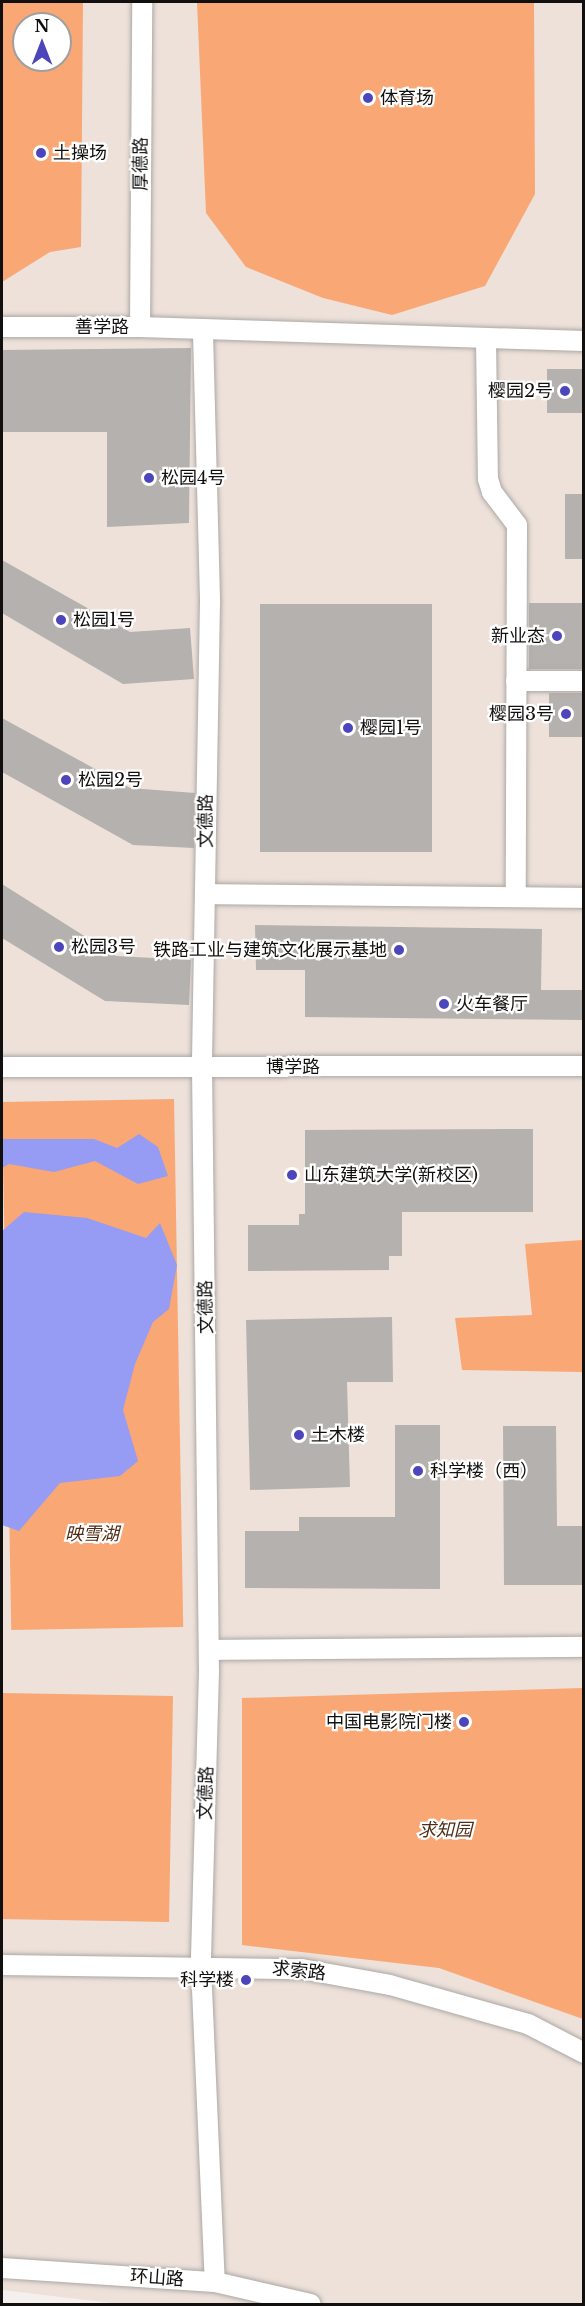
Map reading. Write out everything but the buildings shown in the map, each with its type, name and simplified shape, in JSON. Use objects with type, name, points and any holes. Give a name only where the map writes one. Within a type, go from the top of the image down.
[{"type":"street","name":"厚德路","points":[[140,327],[142,2]]},
{"type":"street","name":"善学路","points":[[2,327],[140,327],[203,332],[584,341]]},
{"type":"street","name":"文德路","points":[[203,332],[210,602],[202,1067],[209,1650],[201,1966],[215,2282]]},
{"type":"street","points":[[486,340],[488,479],[492,492],[517,525],[516,897]]},
{"type":"street","points":[[516,681],[584,681]]},
{"type":"street","points":[[205,894],[584,898]]},
{"type":"street","name":"博学路","points":[[2,1066],[583,1069]]},
{"type":"street","points":[[209,1650],[584,1647]]},
{"type":"street","name":"求索路","points":[[2,1965],[302,1969],[390,1985],[528,2024],[584,2053]]},
{"type":"street","name":"环山路","points":[[2,2268],[215,2282],[311,2304]]},
{"type":"shaded area","name":"山东建筑大学(新校区)","points":[[2,2],[583,2],[583,2304],[120,2304],[2,2290]]},
{"type":"green space","name":"土操场","points":[[2,2],[83,2],[81,247],[50,252],[2,282]]},
{"type":"green space","name":"体育场","points":[[197,2],[534,2],[535,194],[485,286],[392,315],[323,298],[246,267],[206,213]]},
{"type":"green space","name":"映雪湖","points":[[174,1099],[183,1627],[11,1630],[2,1102]]},
{"type":"green space","points":[[583,1240],[583,1372],[462,1370],[455,1318],[532,1315],[525,1244]]},
{"type":"green space","name":"求知园","points":[[583,1688],[583,2019],[439,1968],[242,1945],[242,1698]]},
{"type":"green space","points":[[2,1693],[173,1696],[169,1922],[2,1919]]},
{"type":"water","points":[[139,1134],[158,1147],[168,1176],[138,1184],[95,1161],[54,1172],[9,1164],[2,1168],[2,1139],[94,1139],[117,1148]]},
{"type":"water","points":[[24,1212],[87,1218],[146,1238],[160,1223],[177,1265],[169,1309],[153,1322],[135,1364],[123,1410],[138,1461],[120,1476],[60,1483],[19,1531],[2,1525],[2,1231]]},
{"type":"place","name":"体育场","points":[[368,98]]},
{"type":"place","name":"土操场","points":[[41,153]]},
{"type":"place","name":"樱园2号","points":[[565,391]]},
{"type":"place","name":"松园4号","points":[[149,478]]},
{"type":"place","name":"松园1号","points":[[61,620]]},
{"type":"place","name":"新业态","points":[[557,636]]},
{"type":"place","name":"樱园3号","points":[[566,714]]},
{"type":"place","name":"樱园1号","points":[[348,728]]},
{"type":"place","name":"松园2号","points":[[66,780]]},
{"type":"place","name":"松园3号","points":[[59,947]]},
{"type":"place","name":"铁路工业与建筑文化展示基地","points":[[399,950]]},
{"type":"place","name":"火车餐厅","points":[[444,1004]]},
{"type":"place","name":"山东建筑大学(新校区)","points":[[292,1175]]},
{"type":"place","name":"土木楼","points":[[299,1435]]},
{"type":"place","name":"科学楼（西）","points":[[418,1471]]},
{"type":"place","name":"中国电影院门楼","points":[[464,1722]]},
{"type":"place","name":"科学楼","points":[[246,1980]]}]
